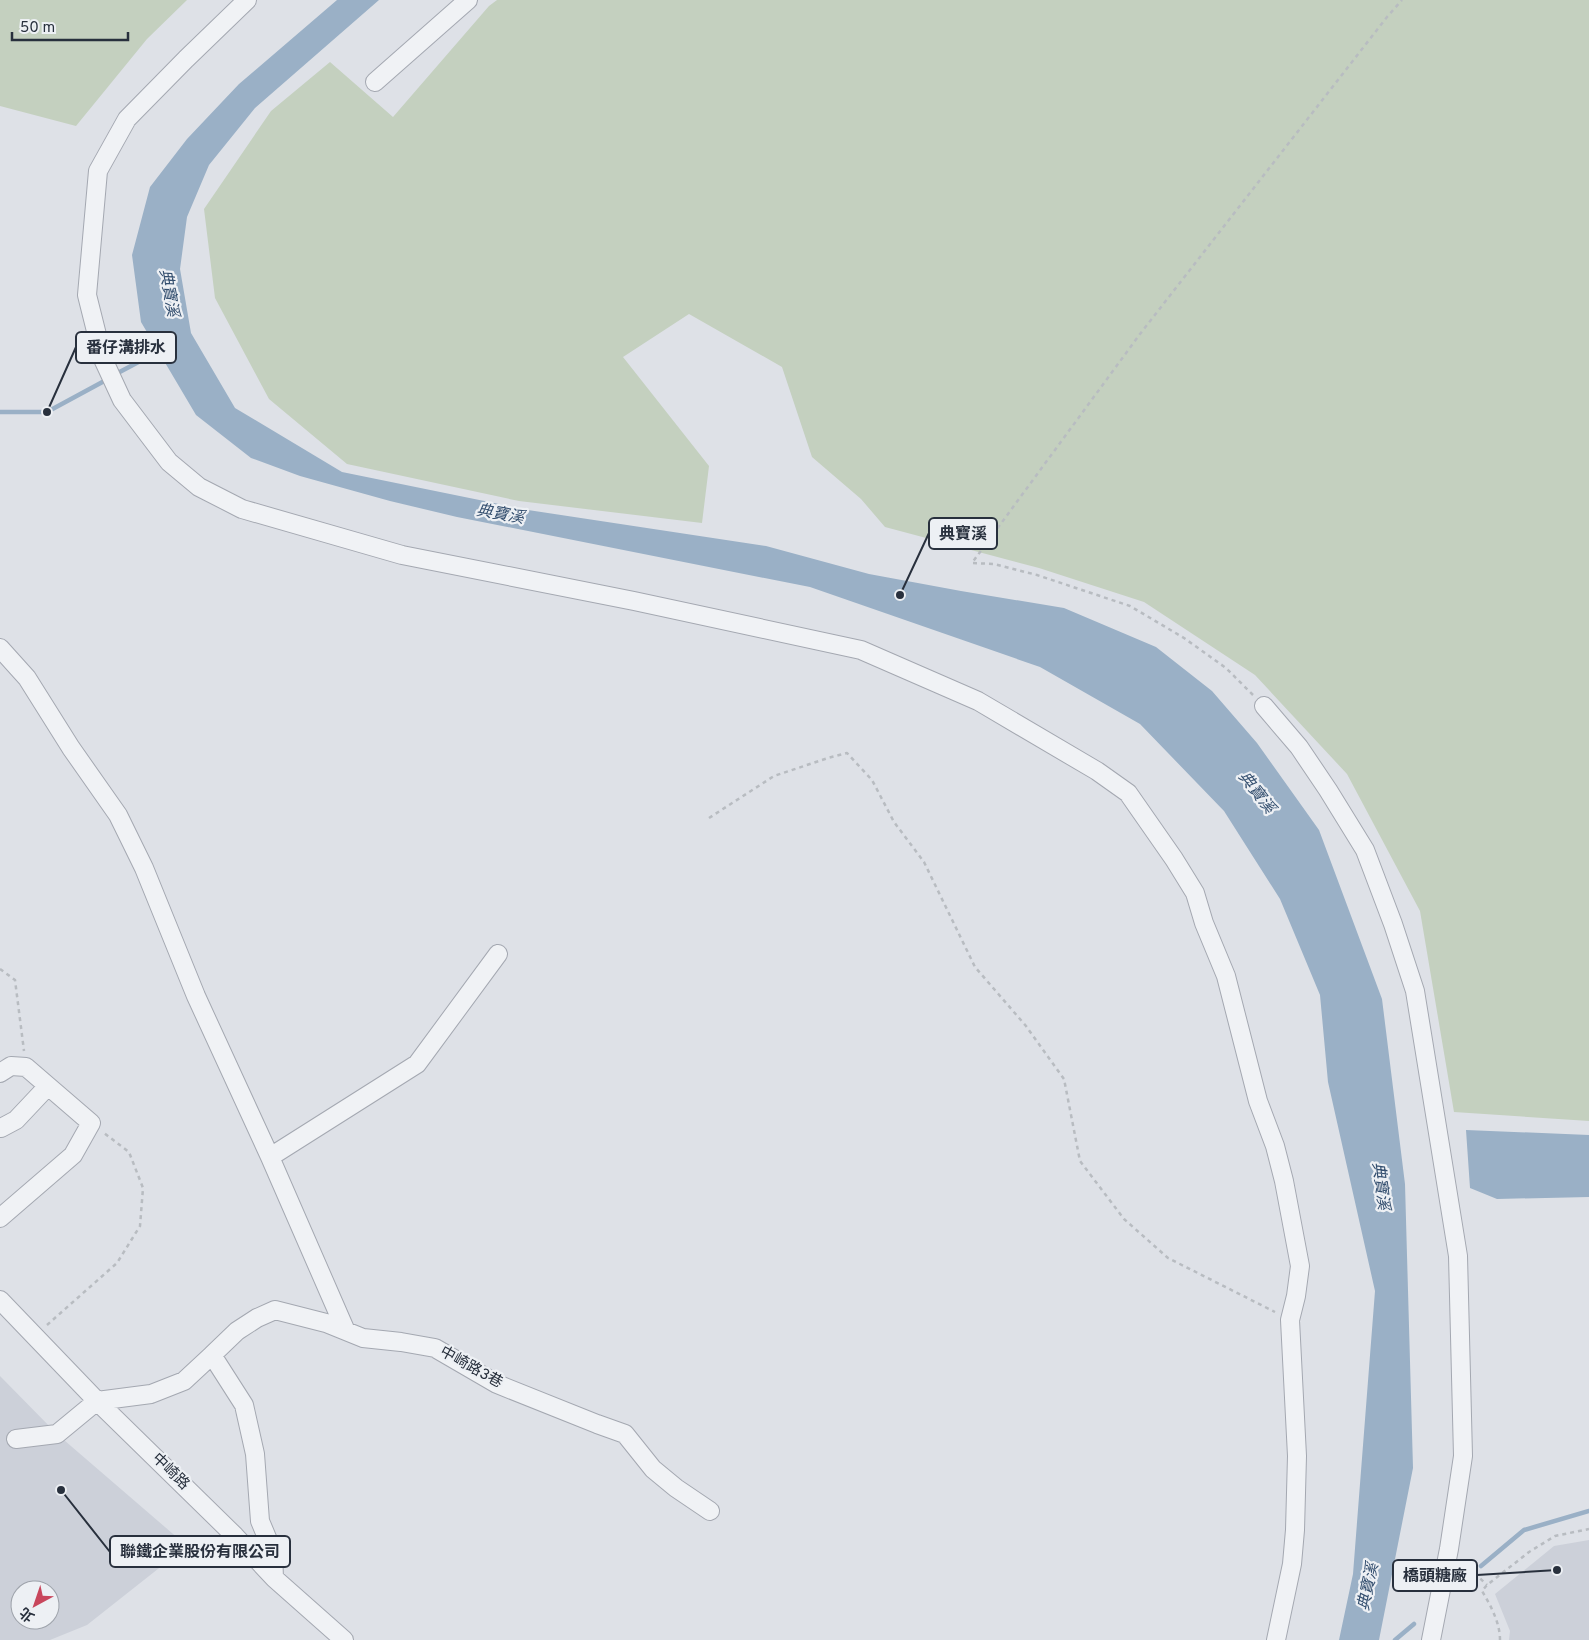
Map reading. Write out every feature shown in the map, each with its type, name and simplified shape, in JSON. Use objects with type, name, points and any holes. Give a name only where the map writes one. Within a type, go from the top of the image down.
[{"type":"street","points":[[247,0],[127,119],[98,171],[87,295],[103,359],[122,400],[169,462],[199,487],[242,509],[402,555],[634,601],[861,650],[978,701],[1054,744],[1096,771],[1128,793],[1174,859],[1195,893],[1204,924],[1226,976],[1258,1101],[1275,1146],[1284,1181],[1300,1266],[1296,1296],[1290,1320],[1297,1456],[1295,1530],[1292,1564],[1276,1640]]},
{"type":"street","points":[[375,82],[468,0]]},
{"type":"street","points":[[0,648],[27,678],[71,748],[118,815],[144,868],[196,996],[270,1157],[345,1330]]},
{"type":"street","points":[[1264,706],[1299,747],[1328,790],[1364,850],[1393,924],[1416,991],[1458,1256],[1463,1456],[1450,1549],[1431,1640]]},
{"type":"street","points":[[270,1157],[417,1064],[498,954]]},
{"type":"street","points":[[0,1072],[11,1066],[26,1067],[90,1123],[73,1156],[0,1218]]},
{"type":"street","points":[[1,1128],[16,1120],[48,1086]]},
{"type":"street","name":"中崎路","points":[[0,1300],[97,1401],[274,1578],[344,1640]]},
{"type":"street","name":"中崎路3巷","points":[[97,1401],[151,1394],[184,1381],[237,1330],[275,1310],[326,1322],[364,1338],[435,1348],[497,1384],[625,1434],[653,1469],[676,1488],[710,1511]]},
{"type":"street","points":[[212,1355],[244,1405],[255,1454],[260,1521],[273,1552],[274,1578]]},
{"type":"street","points":[[16,1439],[57,1434],[97,1401]]},
{"type":"path","points":[[1264,706],[1226,668],[1184,638],[1130,606],[1037,575],[994,564],[972,563],[1140,334],[1402,0]]},
{"type":"path","points":[[709,818],[774,776],[847,753],[872,780],[894,822],[924,862],[975,967],[1026,1026],[1064,1079],[1080,1161],[1124,1219],[1168,1258],[1290,1320]]},
{"type":"path","points":[[0,969],[15,980],[26,1067]]},
{"type":"path","points":[[35,1336],[117,1262],[140,1226],[142,1188],[129,1152],[90,1123]]},
{"type":"path","points":[[1500,1640],[1500,1633],[1491,1607],[1482,1591],[1487,1584],[1529,1552],[1555,1536],[1589,1529]]},
{"type":"path","points":[[1450,1549],[1487,1584]]},
{"type":"shaded area","points":[[0,1376],[57,1434],[187,1546],[87,1625],[50,1640],[0,1640]]},
{"type":"shaded area","points":[[1589,1540],[1589,1640],[1509,1640],[1510,1631],[1495,1594],[1554,1546]]},
{"type":"green space","points":[[0,0],[187,0],[147,39],[76,126],[0,106]]},
{"type":"green space","points":[[497,0],[1589,0],[1589,1121],[1454,1112],[1420,911],[1347,774],[1255,675],[1144,602],[1039,568],[885,527],[861,499],[812,457],[782,367],[689,314],[623,357],[709,466],[702,523],[519,501],[347,464],[269,399],[215,298],[204,209],[271,111],[330,62],[393,117],[489,6]]},
{"type":"water","points":[[337,0],[379,0],[255,108],[209,165],[187,217],[180,269],[191,333],[235,408],[342,472],[528,510],[766,546],[869,574],[1064,608],[1156,647],[1212,691],[1257,743],[1319,830],[1382,999],[1405,1184],[1413,1468],[1379,1640],[1339,1640],[1353,1574],[1375,1291],[1328,1082],[1320,995],[1280,899],[1224,811],[1140,724],[1040,667],[810,587],[457,517],[300,476],[251,458],[196,415],[141,322],[132,255],[150,187],[187,139],[239,84]]},
{"type":"water","points":[[1466,1130],[1589,1135],[1589,1197],[1497,1199],[1470,1188]]},
{"type":"waterway","points":[[114,375],[163,349]]},
{"type":"waterway","points":[[0,412],[47,412],[108,379]]},
{"type":"waterway","points":[[1481,1566],[1524,1530],[1589,1511]]},
{"type":"waterway","points":[[1395,1640],[1414,1624]]},
{"type":"place","name":"番仔溝排水","points":[[47,412]]},
{"type":"place","name":"典寶溪","points":[[900,595]]},
{"type":"place","name":"聯鐵企業股份有限公司","points":[[61,1490]]},
{"type":"place","name":"橋頭糖廠","points":[[1557,1570]]}]
